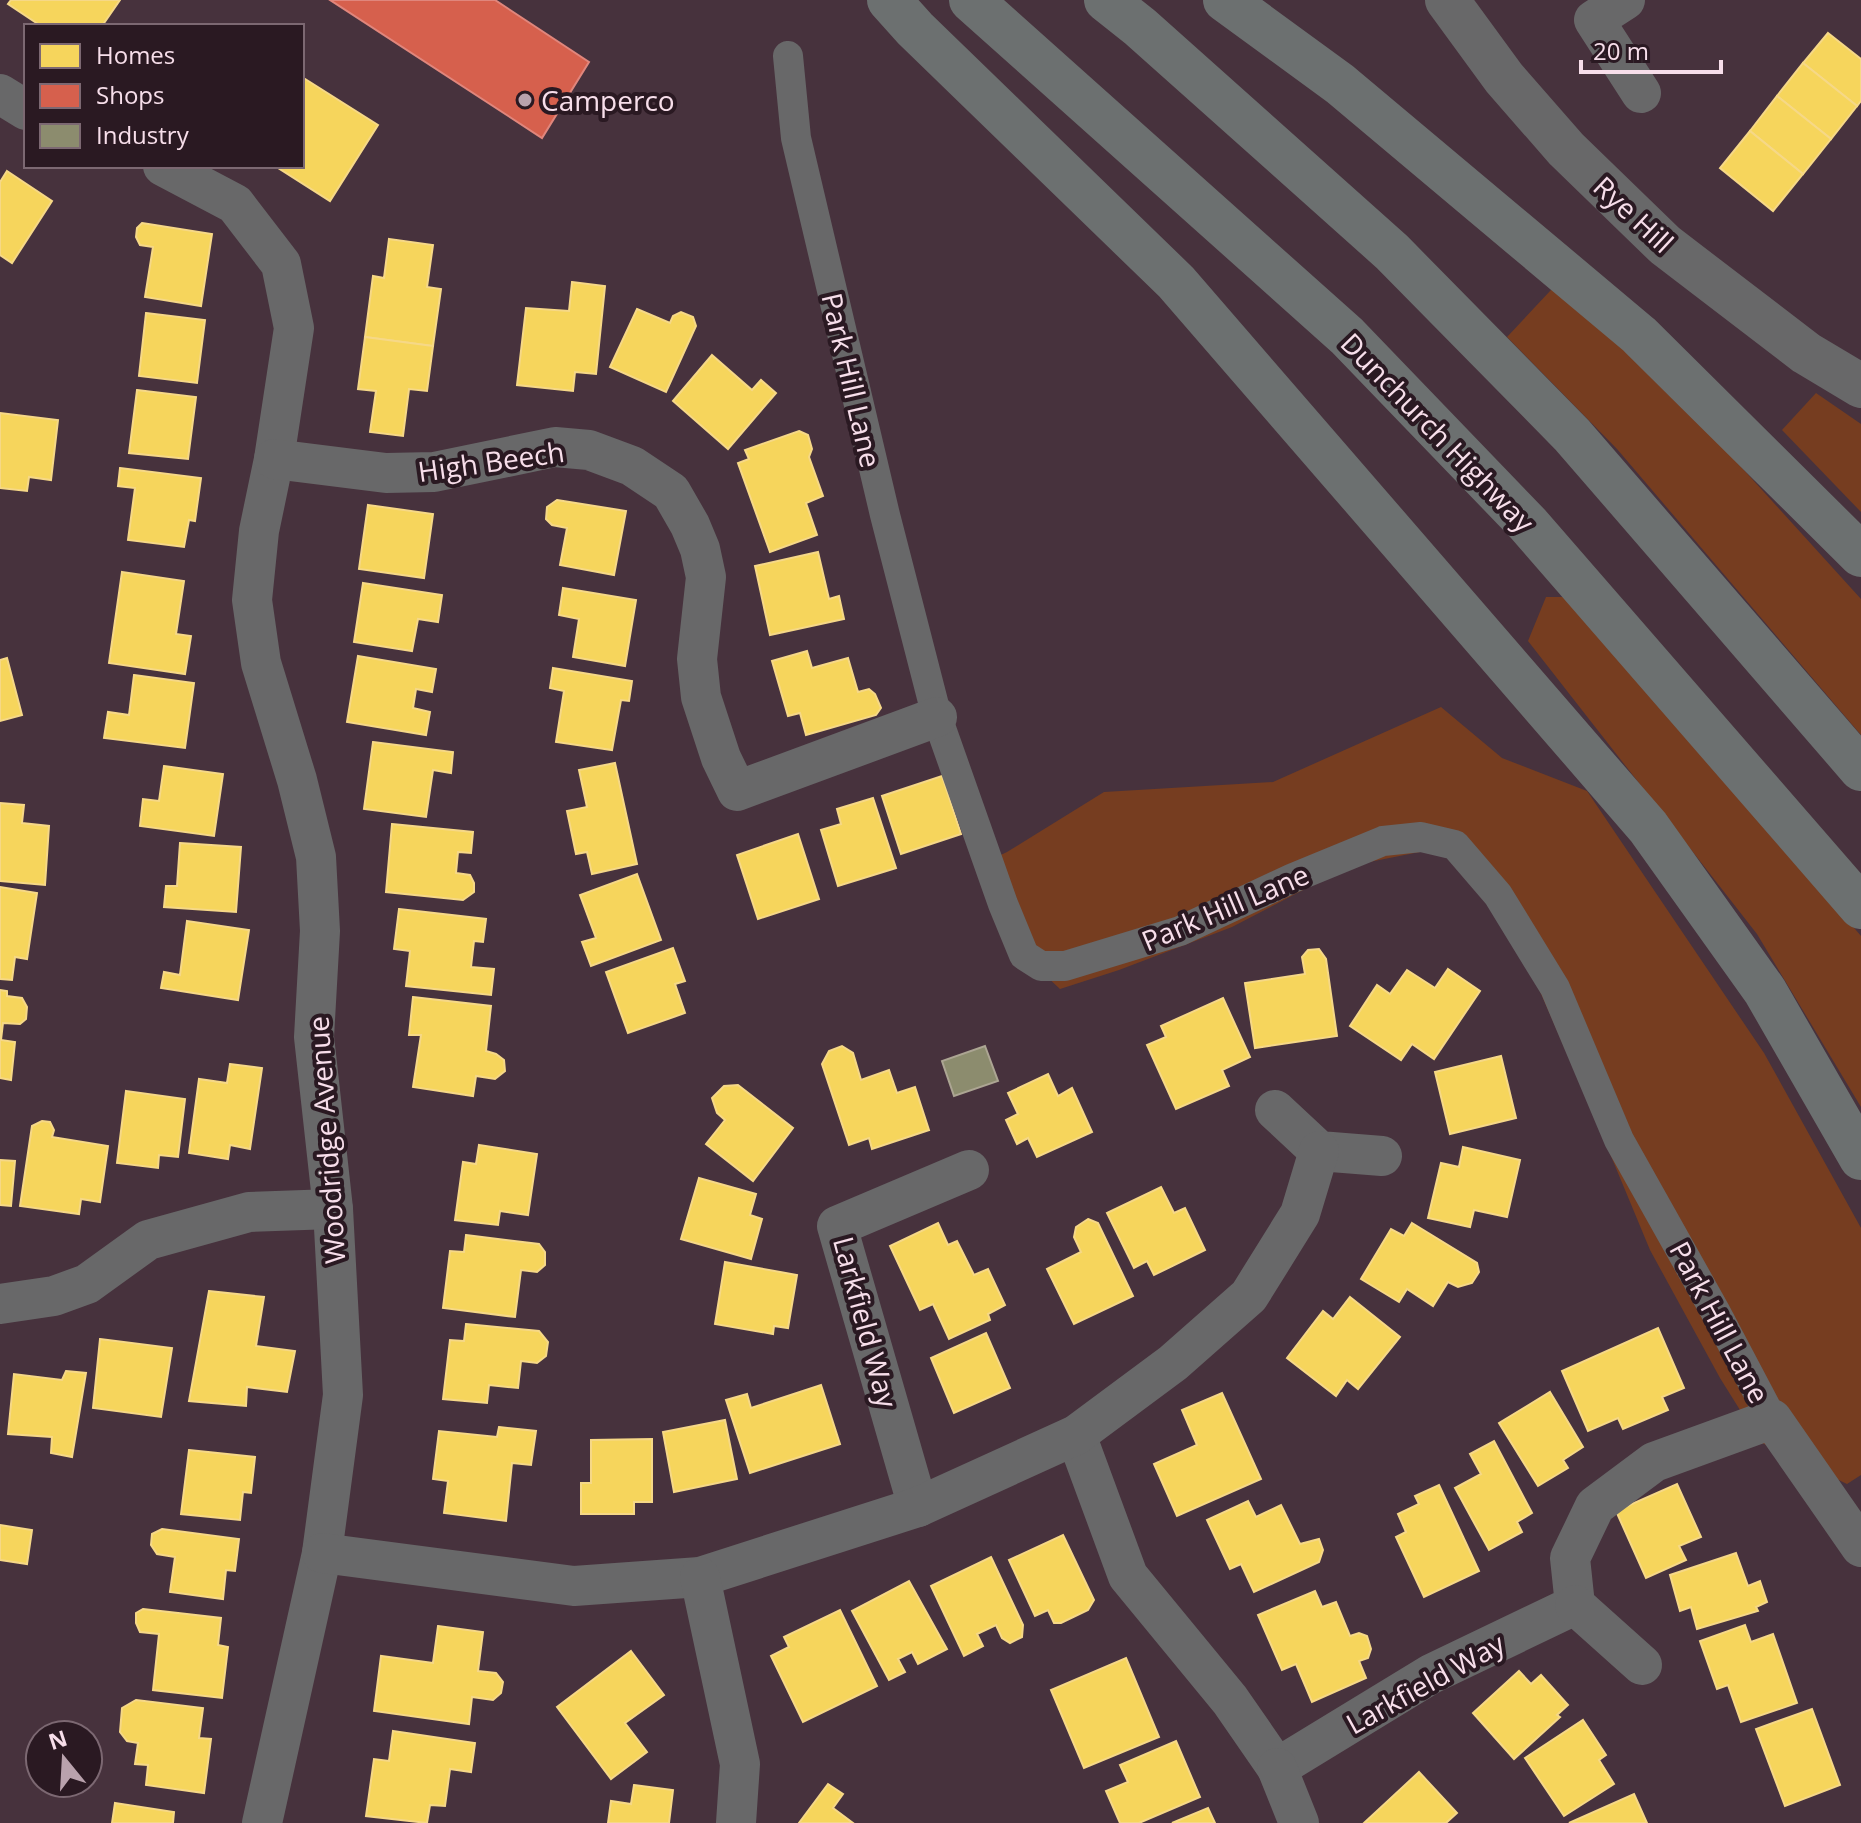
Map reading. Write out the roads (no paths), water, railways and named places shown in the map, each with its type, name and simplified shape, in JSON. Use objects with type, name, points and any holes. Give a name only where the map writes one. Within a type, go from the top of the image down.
[{"type":"highway","points":[[889,0],[915,29],[1176,282],[1648,827],[1765,991],[1861,1158]]},
{"type":"highway","name":"Dunchurch Highway","points":[[971,0],[1347,336],[1528,524],[1861,907]]},
{"type":"highway","points":[[1106,0],[1392,252],[1572,435],[1861,769]]},
{"type":"highway","points":[[1225,0],[1340,84],[1639,335],[1861,555]]},
{"type":"street","name":"Rye Hill","points":[[1447,0],[1504,78],[1566,149],[1665,245],[1806,353],[1861,386]]},
{"type":"street","points":[[1625,0],[1594,20],[1641,93]]},
{"type":"street","name":"Park Hill Lane","points":[[788,56],[796,138],[885,515],[937,717],[1024,955],[1041,966],[1065,966],[1180,931],[1293,878],[1383,841],[1421,837],[1455,845],[1498,895],[1555,988],[1619,1140],[1772,1419],[1860,1540]]},
{"type":"street","points":[[0,94],[24,109]]},
{"type":"street","name":"Woodridge Avenue","points":[[167,168],[235,204],[281,264],[294,328],[274,459],[259,531],[252,600],[261,663],[297,780],[316,857],[320,931],[314,1037],[333,1209],[343,1395],[322,1553],[262,1823]]},
{"type":"street","name":"High Beech","points":[[274,459],[386,473],[434,472],[555,447],[589,450],[632,466],[671,492],[700,549],[706,577],[697,659],[701,697],[721,758],[737,791],[937,717]]},
{"type":"street","points":[[1275,1110],[1319,1151],[1382,1156]]},
{"type":"street","points":[[322,1553],[574,1586],[700,1577],[918,1507],[1076,1435],[1173,1363],[1249,1296],[1300,1214],[1319,1151]]},
{"type":"street","name":"Larkfield Way","points":[[918,1507],[837,1226],[969,1170]]},
{"type":"street","points":[[0,1304],[54,1296],[87,1284],[148,1240],[249,1212],[333,1209]]},
{"type":"street","points":[[1642,1665],[1575,1605],[1570,1558],[1595,1506],[1654,1462],[1772,1419]]},
{"type":"street","points":[[1076,1435],[1128,1576],[1230,1700],[1277,1768],[1299,1823]]},
{"type":"street","points":[[700,1577],[740,1764],[736,1823]]},
{"type":"street","name":"Larkfield Way","points":[[1277,1768],[1431,1674],[1575,1605]]},
{"type":"place","name":"Camperco","points":[[525,100]]}]
